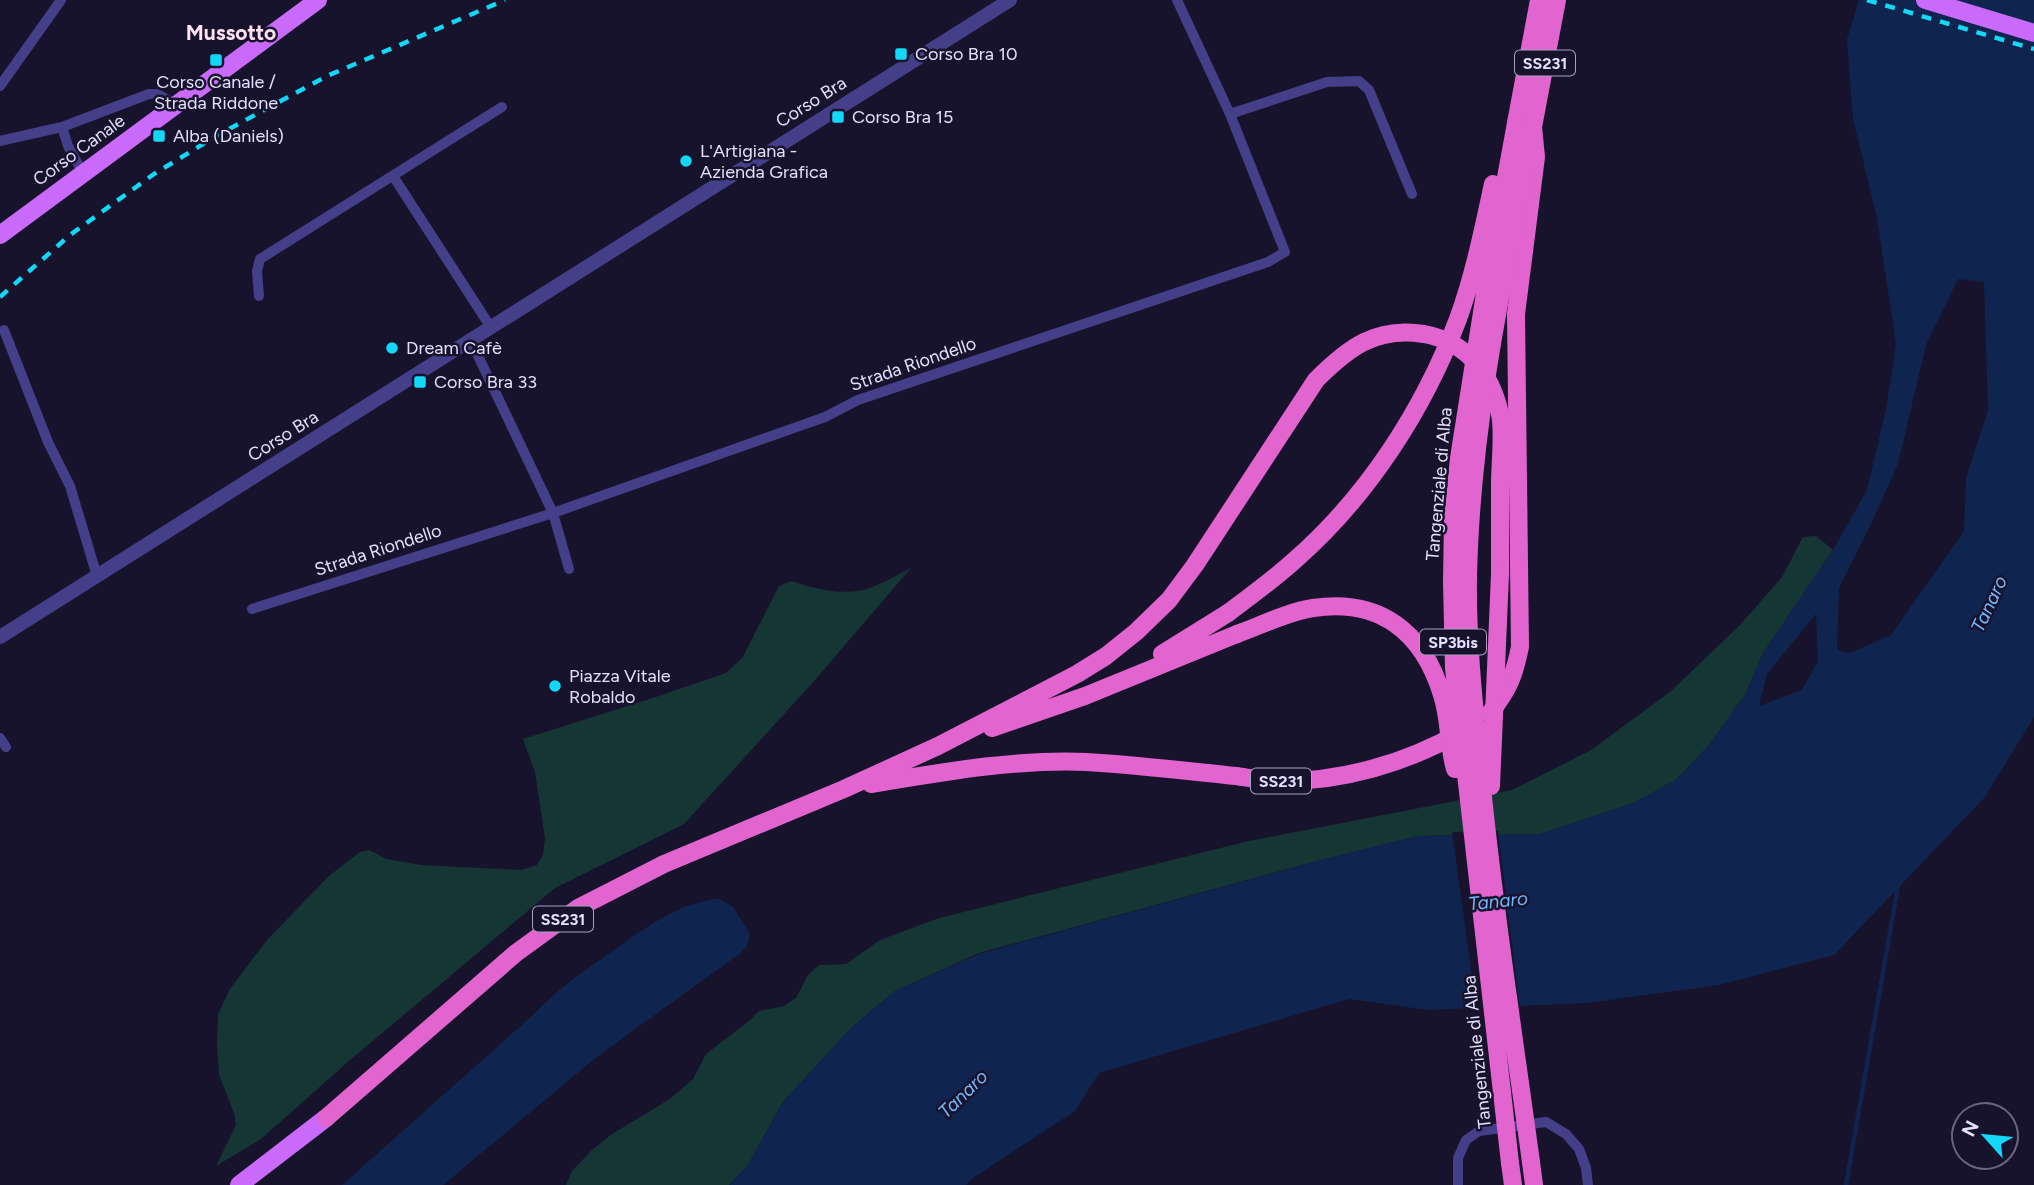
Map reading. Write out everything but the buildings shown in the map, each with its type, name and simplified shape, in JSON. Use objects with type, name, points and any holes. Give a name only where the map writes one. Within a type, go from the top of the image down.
[{"type":"highway","name":"Tangenziale di Alba","points":[[1534,1185],[1488,853],[1470,670],[1468,580],[1471,518],[1487,378],[1524,125],[1539,0]]},
{"type":"highway","name":"Tangenziale di Alba","points":[[1513,1185],[1454,668],[1453,519],[1459,458],[1480,322],[1524,125],[1557,0]]},
{"type":"highway","name":"SS231","points":[[326,1118],[516,953],[578,908],[664,864],[844,789],[938,746],[1085,696],[1183,642],[1228,613],[1296,559],[1359,493],[1380,465],[1441,361],[1459,317],[1477,257],[1500,151],[1524,125],[1536,157],[1516,314],[1520,647],[1514,675],[1504,695],[1485,719],[1398,762],[1362,772],[1321,778],[1278,781],[1087,762],[1023,762],[844,789]]},
{"type":"highway","points":[[938,746],[1077,674],[1106,656],[1136,632],[1168,600],[1195,565],[1316,380],[1338,358],[1358,344],[1382,334],[1409,332],[1435,336],[1475,360],[1489,382],[1500,415],[1500,574],[1488,853]]},
{"type":"highway","points":[[1085,696],[1287,615],[1312,608],[1331,607],[1374,611],[1410,636],[1428,663],[1443,695],[1454,764],[1471,817]]},
{"type":"main road","name":"Corso Canale","points":[[0,235],[318,0]]},
{"type":"main road","points":[[1925,0],[2034,33]]},
{"type":"main road","points":[[239,1185],[326,1118]]},
{"type":"main road","name":"SS231","points":[[257,1185],[326,1118]]},
{"type":"street","points":[[0,86],[61,0]]},
{"type":"street","name":"Corso Bra","points":[[0,637],[1010,0]]},
{"type":"street","name":"Strada Riondello","points":[[252,608],[553,513],[825,417],[858,400],[1268,262],[1285,252],[1230,114],[1177,0]]},
{"type":"street","points":[[1230,114],[1327,82],[1359,81],[1369,90],[1412,194]]},
{"type":"street","points":[[0,141],[62,127],[149,94],[157,94],[177,105]]},
{"type":"street","points":[[258,296],[257,271],[260,259],[502,107]]},
{"type":"street","points":[[62,127],[68,146],[83,173]]},
{"type":"street","points":[[393,176],[490,326]]},
{"type":"street","points":[[4,330],[48,442],[70,486],[97,576]]},
{"type":"street","points":[[470,339],[553,513],[569,569]]},
{"type":"street","points":[[1458,1185],[1458,1158],[1466,1140],[1479,1130],[1546,1122],[1566,1135],[1578,1149],[1586,1168],[1588,1185]]},
{"type":"green space","points":[[1816,536],[1833,550],[1763,653],[1745,695],[1708,746],[1677,779],[1634,803],[1540,834],[1418,836],[979,953],[895,991],[851,1028],[783,1102],[746,1168],[729,1185],[566,1185],[572,1171],[591,1151],[612,1134],[670,1099],[693,1079],[706,1054],[759,1011],[784,1006],[796,998],[808,975],[819,965],[846,964],[880,940],[939,918],[1249,841],[1512,790],[1591,750],[1670,692],[1740,625],[1782,577],[1803,537]]},
{"type":"green space","points":[[911,568],[815,680],[684,824],[555,888],[350,1060],[261,1139],[216,1166],[236,1125],[219,1075],[218,1014],[230,989],[267,940],[329,876],[360,852],[369,850],[387,859],[421,865],[521,870],[537,865],[543,855],[545,838],[535,772],[523,739],[726,673],[743,657],[779,586],[791,581],[829,591],[858,591],[878,585]]},
{"type":"water","name":"Tanaro","points":[[1859,0],[2034,0],[2034,717],[1985,797],[1834,955],[1719,985],[1587,1003],[1428,1010],[1349,999],[1099,1073],[1075,1111],[966,1185],[729,1185],[746,1168],[783,1102],[851,1028],[895,991],[979,954],[1418,836],[1540,834],[1634,803],[1677,779],[1708,746],[1745,695],[1763,653],[1833,550],[1867,490],[1886,409],[1896,344],[1877,218],[1853,119],[1847,39]],"holes":[[[1958,279],[1984,282],[1988,410],[1966,478],[1964,531],[1891,635],[1850,653],[1837,650],[1839,588],[1898,464],[1926,345]],[[1816,614],[1818,661],[1802,690],[1759,706],[1767,674]]]},
{"type":"water","points":[[718,898],[733,907],[750,934],[748,944],[742,952],[598,1056],[443,1185],[342,1185],[575,978],[661,918],[686,907]]},
{"type":"pier","points":[[1498,831],[1520,1009],[1477,1011],[1452,832]]},
{"type":"waterway","points":[[1846,1185],[1898,886]]},
{"type":"railway","points":[[0,297],[70,235],[154,174],[218,135],[327,76],[505,0]]},
{"type":"railway","points":[[1867,0],[2034,49]]},
{"type":"place","name":"Corso Bra 10","points":[[901,54]]},
{"type":"place","name":"Corso Canale / Strada Riddone","points":[[216,60]]},
{"type":"place","name":"Corso Bra 15","points":[[838,117]]},
{"type":"place","name":"Alba (Daniels)","points":[[159,136]]},
{"type":"place","name":"L'Artigiana - Azienda Grafica","points":[[686,161]]},
{"type":"place","name":"Dream Cafè","points":[[392,348]]},
{"type":"place","name":"Corso Bra 33","points":[[420,382]]},
{"type":"place","name":"Piazza Vitale Robaldo","points":[[555,686]]},
{"type":"district","name":"Mussotto","points":[[231,32]]}]
